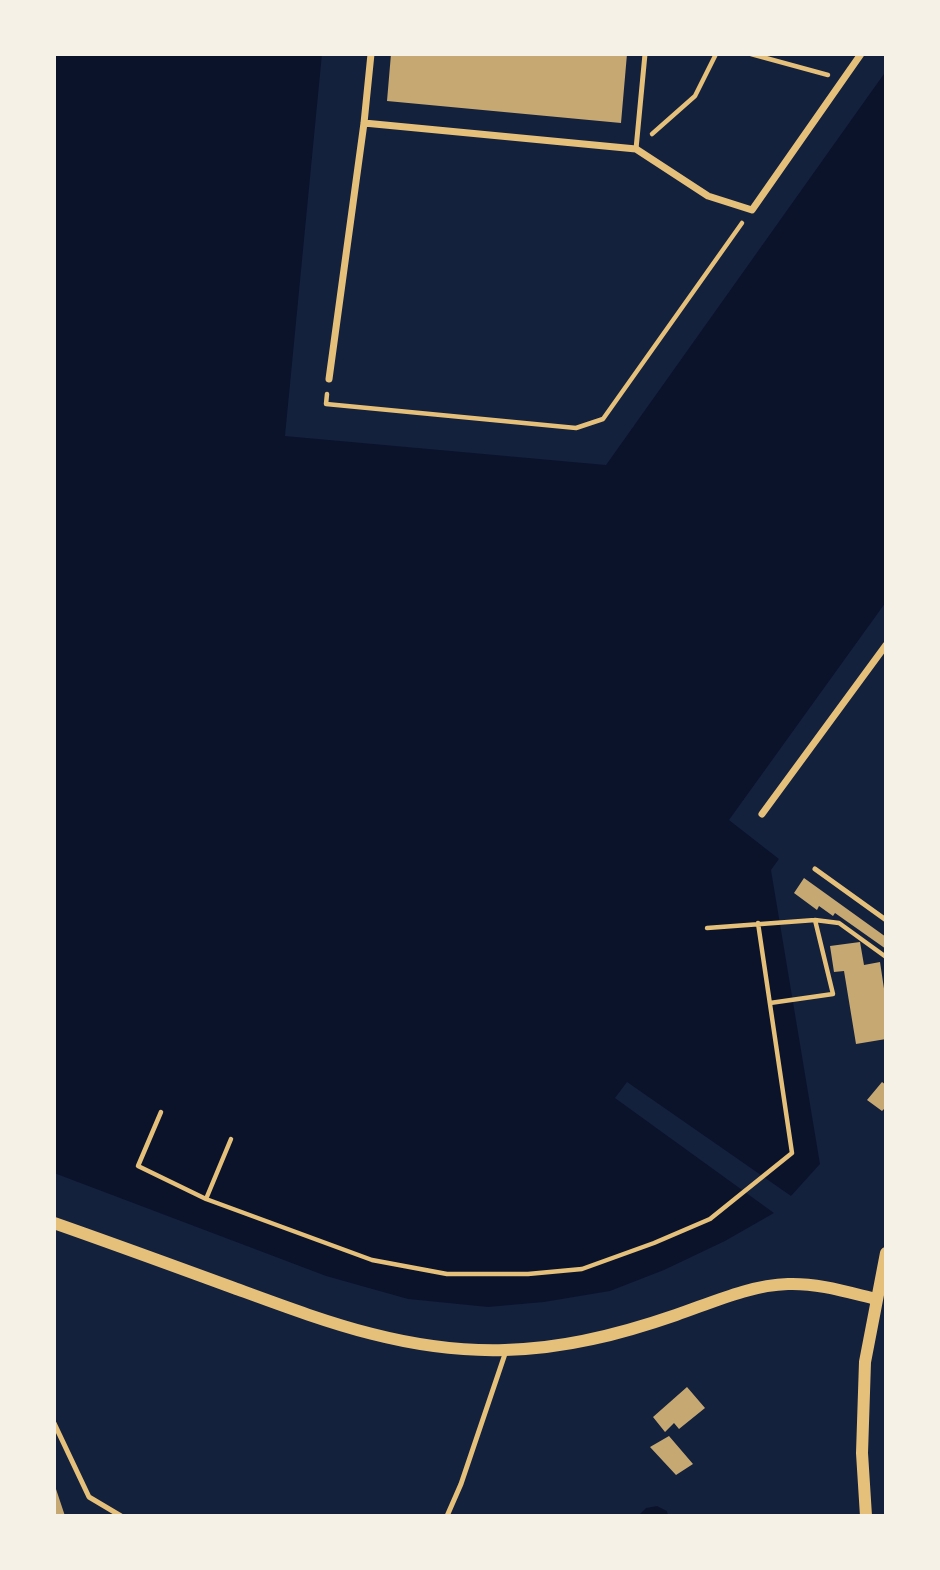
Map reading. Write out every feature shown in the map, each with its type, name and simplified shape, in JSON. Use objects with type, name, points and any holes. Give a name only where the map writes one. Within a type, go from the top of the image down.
[{"type":"street","points":[[328,379],[364,123],[371,54]]},
{"type":"street","points":[[364,123],[636,149],[708,196],[752,209],[861,54]]},
{"type":"street","points":[[762,814],[886,645]]},
{"type":"street","points":[[54,1223],[332,1324],[394,1341],[430,1347],[506,1350],[561,1345],[622,1333],[756,1288],[777,1285],[823,1287],[876,1298]]},
{"type":"street","points":[[866,1516],[862,1453],[865,1362],[886,1253]]},
{"type":"lane","points":[[636,149],[645,54]]},
{"type":"lane","points":[[815,869],[886,920]]},
{"type":"lane","points":[[447,1516],[461,1484],[506,1350]]},
{"type":"lane","points":[[54,1423],[89,1497],[121,1516]]},
{"type":"path","points":[[636,149],[695,96],[716,54]]},
{"type":"path","points":[[751,54],[844,79]]},
{"type":"path","points":[[326,404],[576,428],[603,419],[752,209]]},
{"type":"path","points":[[769,1003],[833,994],[815,920]]},
{"type":"path","points":[[707,928],[815,920],[839,923],[886,957]]},
{"type":"path","points":[[160,1112],[138,1166],[206,1199],[372,1260],[447,1274],[528,1274],[582,1269],[710,1219],[792,1153],[758,923]]},
{"type":"path","points":[[206,1199],[231,1139]]},
{"type":"water","points":[[54,54],[322,54],[285,436],[606,465],[886,71],[886,602],[729,820],[779,859],[771,870],[820,1164],[791,1196],[627,1082],[615,1098],[774,1213],[725,1241],[664,1270],[610,1291],[544,1302],[488,1307],[408,1299],[326,1276],[54,1173]]},
{"type":"water","points":[[657,1506],[667,1511],[668,1516],[638,1516],[646,1508]]},
{"type":"building","points":[[391,54],[627,54],[621,123],[387,101]]},
{"type":"building","points":[[804,878],[886,937],[886,949],[835,913],[833,916],[819,906],[817,910],[794,893]]},
{"type":"building","points":[[860,942],[864,965],[880,962],[886,1002],[886,1039],[856,1044],[844,971],[834,972],[830,946]]},
{"type":"building","points":[[882,1082],[886,1085],[886,1107],[882,1111],[867,1100]]},
{"type":"building","points":[[687,1387],[705,1408],[679,1429],[674,1423],[665,1432],[653,1417]]},
{"type":"building","points":[[669,1436],[693,1464],[676,1475],[650,1447]]},
{"type":"building","points":[[55,1486],[65,1516],[54,1516]]}]
